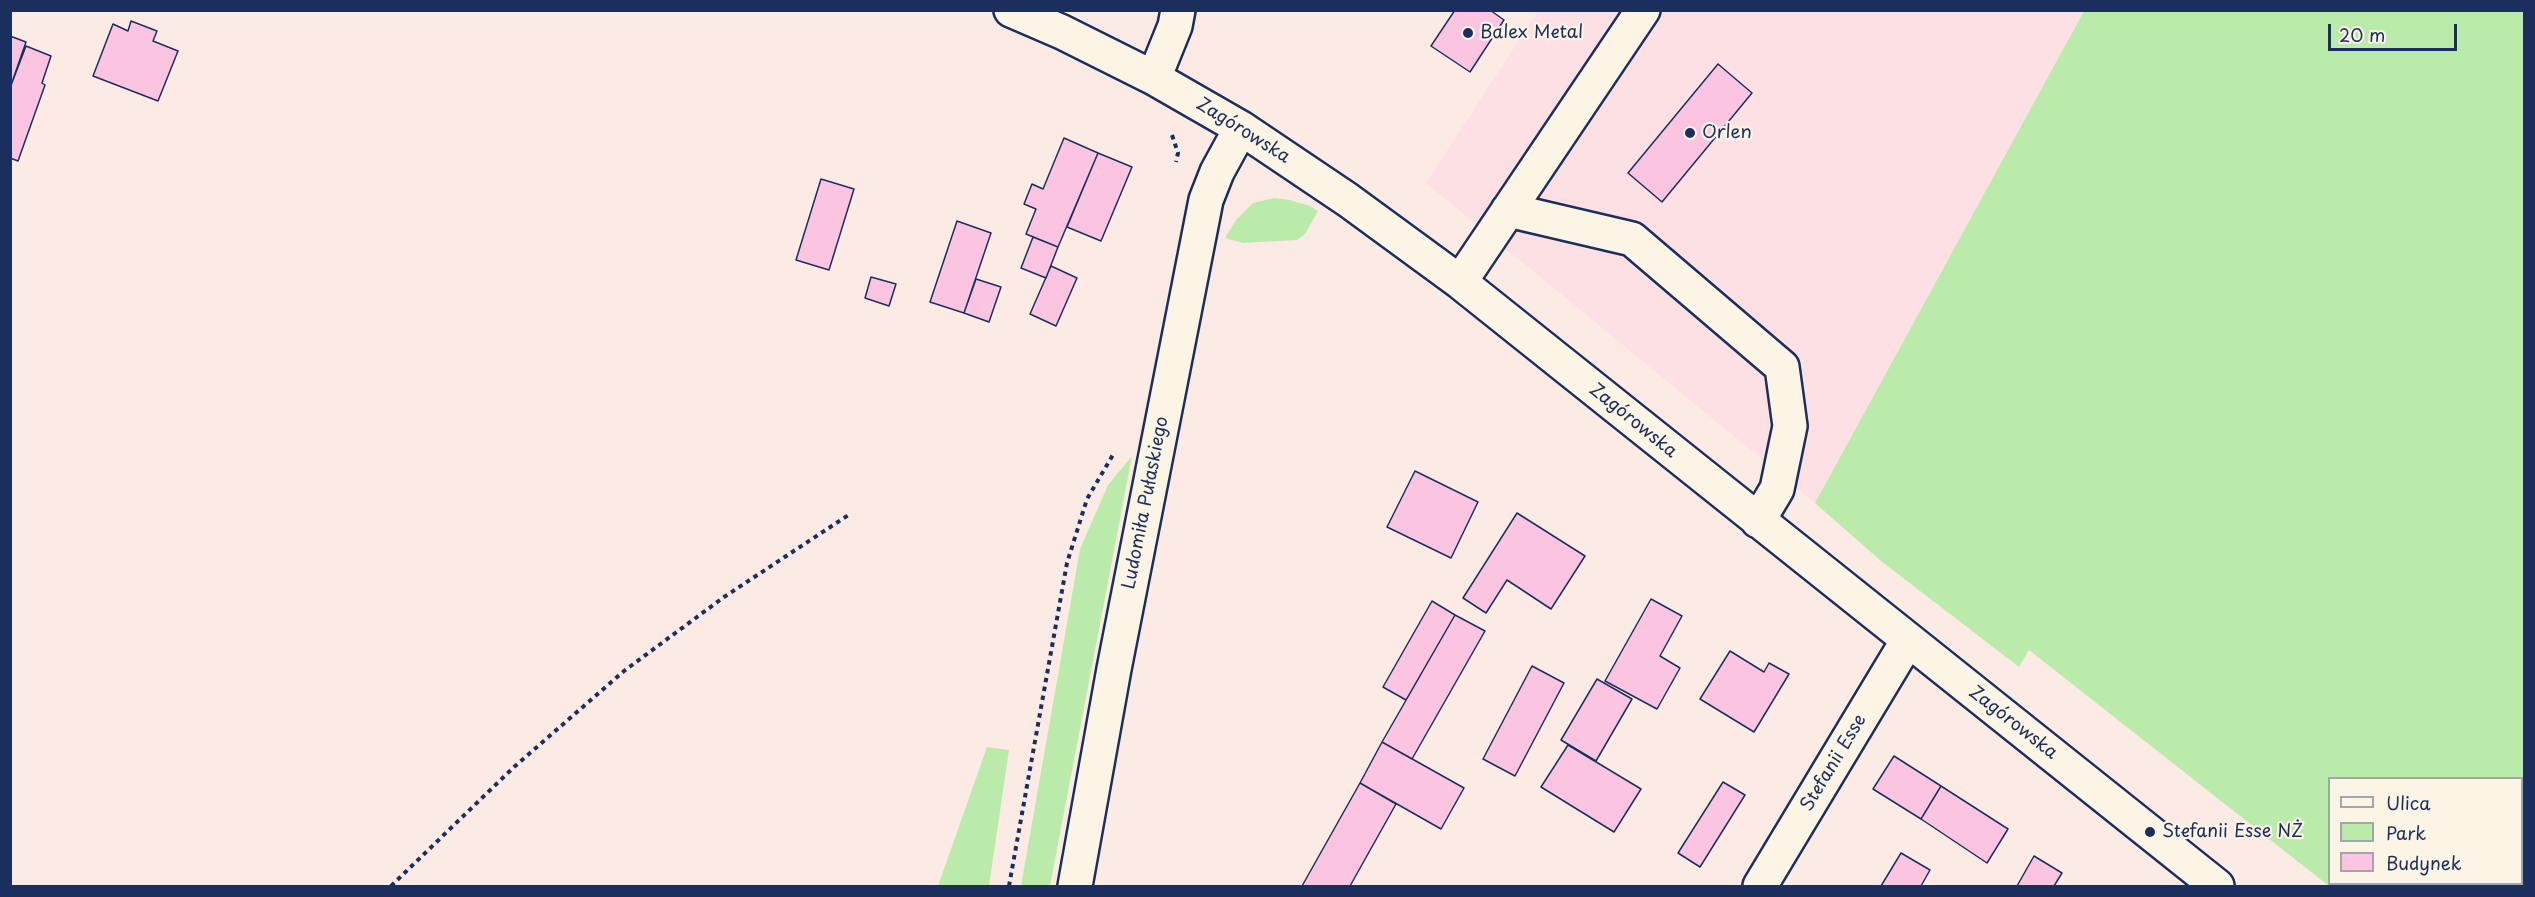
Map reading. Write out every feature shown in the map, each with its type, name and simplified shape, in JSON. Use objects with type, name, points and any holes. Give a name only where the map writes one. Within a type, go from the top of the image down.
[{"type":"street","name":"Zagórowska","points":[[1011,10],[1062,32],[1154,78],[1241,128],[1348,200],[1460,282],[2217,886]]},
{"type":"street","points":[[1154,78],[1175,26],[1178,10]]},
{"type":"street","points":[[1460,282],[1643,10]]},
{"type":"street","name":"Ludomiła Pułaskiego","points":[[1075,886],[1114,669],[1206,200],[1217,172],[1241,128]]},
{"type":"street","points":[[1508,210],[1632,239],[1782,367],[1790,426],[1778,489],[1758,521]]},
{"type":"street","name":"Stefanii Esse","points":[[1760,886],[1908,640]]},
{"type":"path","points":[[1009,886],[1066,563],[1087,499],[1116,450]]},
{"type":"path","points":[[391,886],[514,767],[624,671],[724,597],[850,514]]},
{"type":"shaded area","points":[[1538,11],[2084,11],[1815,503],[1426,183]]},
{"type":"green space","points":[[2084,11],[2524,11],[2524,886],[2329,886],[2029,650],[2019,667],[1881,561],[1815,503]]},
{"type":"green space","points":[[1274,198],[1290,200],[1318,211],[1305,234],[1297,240],[1243,243],[1225,238],[1236,220],[1253,203]]},
{"type":"green space","points":[[1132,456],[1050,886],[1021,886],[1080,549],[1108,485]]},
{"type":"green space","points":[[987,747],[1009,750],[989,886],[938,886]]},
{"type":"building","name":"Balex Metal","points":[[1455,10],[1490,10],[1504,20],[1470,72],[1431,46]]},
{"type":"building","points":[[131,21],[157,31],[153,41],[178,51],[158,101],[93,76],[113,24],[128,31]]},
{"type":"building","points":[[10,36],[26,42],[10,88]]},
{"type":"building","points":[[26,46],[51,56],[42,83],[45,85],[18,161],[10,158],[10,88]]},
{"type":"building","name":"Orlen","points":[[1718,64],[1752,93],[1662,202],[1628,173]]},
{"type":"building","points":[[1064,138],[1098,153],[1058,247],[1026,234],[1036,209],[1024,204],[1032,184],[1043,189]]},
{"type":"building","points":[[1098,153],[1132,167],[1101,241],[1067,227]]},
{"type":"building","points":[[821,179],[854,189],[829,270],[796,260]]},
{"type":"building","points":[[957,221],[991,233],[964,313],[930,302]]},
{"type":"building","points":[[1033,237],[1058,247],[1046,278],[1021,268]]},
{"type":"building","points":[[1051,266],[1077,278],[1056,326],[1030,314]]},
{"type":"building","points":[[871,277],[896,284],[889,306],[865,298]]},
{"type":"building","points":[[976,279],[1001,287],[989,322],[964,313]]},
{"type":"building","points":[[1415,471],[1478,502],[1451,558],[1387,527]]},
{"type":"building","points":[[1517,513],[1585,556],[1551,609],[1507,580],[1486,613],[1463,598]]},
{"type":"building","points":[[1651,599],[1682,616],[1660,656],[1680,668],[1657,709],[1605,681]]},
{"type":"building","points":[[1432,601],[1455,615],[1406,700],[1383,687]]},
{"type":"building","points":[[1455,615],[1485,631],[1412,759],[1382,742]]},
{"type":"building","points":[[1730,651],[1764,672],[1769,663],[1789,674],[1754,732],[1700,699]]},
{"type":"building","points":[[1532,666],[1564,683],[1515,776],[1483,759]]},
{"type":"building","points":[[1597,679],[1632,699],[1596,761],[1561,740]]},
{"type":"building","points":[[1382,742],[1464,788],[1441,829],[1360,783]]},
{"type":"building","points":[[1568,745],[1641,789],[1614,832],[1541,787]]},
{"type":"building","points":[[1894,756],[1941,786],[1921,819],[1873,789]]},
{"type":"building","points":[[1723,782],[1745,795],[1700,867],[1678,853]]},
{"type":"building","points":[[1360,783],[1396,804],[1350,886],[1302,886]]},
{"type":"building","points":[[1941,786],[2008,829],[1987,863],[1921,819]]},
{"type":"building","points":[[1901,853],[1930,870],[1921,886],[1881,886]]},
{"type":"building","points":[[2034,856],[2062,873],[2054,886],[2017,886]]},
{"type":"place","name":"Balex Metal","points":[[1468,33]]},
{"type":"place","name":"Orlen","points":[[1690,133]]},
{"type":"place","name":"Stefanii Esse NŻ","points":[[2150,832]]}]
